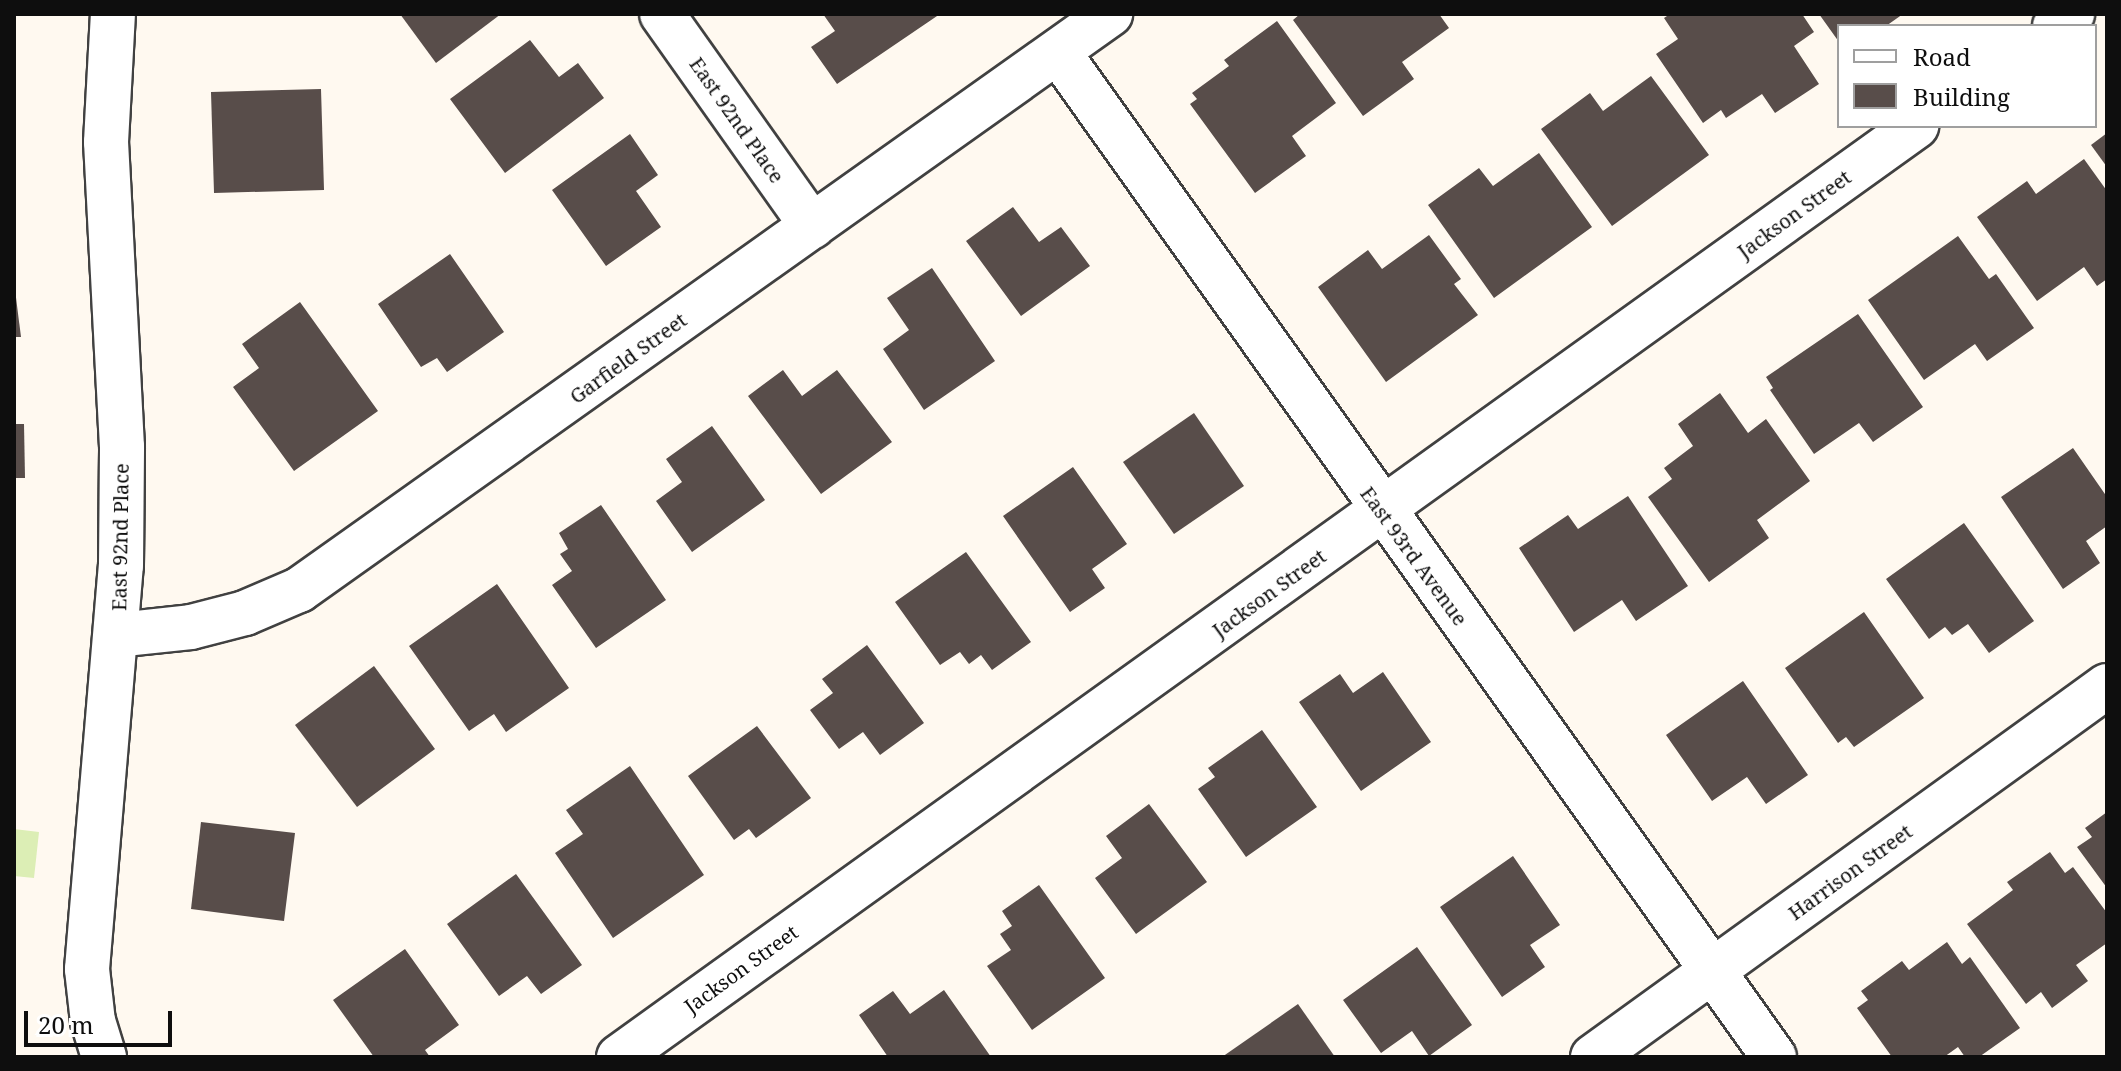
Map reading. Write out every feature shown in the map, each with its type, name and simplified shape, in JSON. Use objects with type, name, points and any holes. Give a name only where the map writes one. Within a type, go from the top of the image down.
[{"type":"street","name":"East 92nd Place","points":[[104,1057],[93,1022],[87,969],[99,804],[117,635],[122,447],[106,142],[113,14]]},
{"type":"street","name":"East 92nd Place","points":[[662,14],[812,226]]},
{"type":"street","name":"Garfield Street","points":[[117,635],[191,627],[245,613],[299,590],[1110,14]]},
{"type":"street","name":"East 93rd Avenue","points":[[1058,52],[1382,511],[1774,1057]]},
{"type":"street","name":"Jackson Street","points":[[619,1057],[1913,128]]},
{"type":"street","name":"Harrison Street","points":[[1593,1057],[2107,686]]},
{"type":"green space","points":[[14,829],[39,832],[34,878],[14,876]]},
{"type":"building","points":[[400,14],[501,14],[436,63]]},
{"type":"building","points":[[823,14],[940,14],[837,84],[811,47],[835,31]]},
{"type":"building","points":[[1300,14],[1439,14],[1449,28],[1402,62],[1414,79],[1363,116],[1293,20]]},
{"type":"building","points":[[1670,14],[1802,14],[1814,32],[1794,46],[1819,84],[1775,113],[1762,94],[1726,118],[1721,110],[1703,123],[1656,54],[1678,39],[1664,18]]},
{"type":"building","points":[[1819,14],[1903,14],[1889,24],[1837,24],[1837,39]]},
{"type":"building","points":[[1277,21],[1336,103],[1292,136],[1306,156],[1255,193],[1190,104],[1197,99],[1192,93],[1229,66],[1224,60]]},
{"type":"building","points":[[530,40],[559,77],[578,63],[604,98],[505,173],[450,99]]},
{"type":"building","points":[[1651,76],[1709,155],[1612,226],[1541,129],[1590,93],[1603,111]]},
{"type":"building","points":[[321,89],[324,190],[214,193],[211,92]]},
{"type":"building","points":[[2107,133],[2107,167],[2091,145]]},
{"type":"building","points":[[630,134],[658,175],[636,191],[661,227],[606,266],[552,190]]},
{"type":"building","points":[[1539,153],[1592,227],[1494,298],[1428,205],[1479,168],[1493,186]]},
{"type":"building","points":[[2084,159],[2107,191],[2107,279],[2097,286],[2084,267],[2037,301],[1977,217],[2027,181],[2036,194]]},
{"type":"building","points":[[1013,207],[1039,242],[1061,227],[1090,266],[1021,316],[966,241]]},
{"type":"building","points":[[1429,235],[1461,279],[1454,284],[1478,315],[1386,382],[1318,287],[1368,250],[1382,269]]},
{"type":"building","points":[[1958,236],[1989,279],[1996,274],[2034,328],[1987,361],[1975,344],[1924,380],[1868,300]]},
{"type":"building","points":[[450,254],[504,332],[447,372],[437,358],[421,367],[378,304]]},
{"type":"building","points":[[932,268],[995,361],[924,410],[883,349],[909,330],[887,298]]},
{"type":"building","points":[[14,282],[21,337],[14,337]]},
{"type":"building","points":[[300,302],[378,411],[294,471],[233,387],[259,368],[242,344]]},
{"type":"building","points":[[1858,314],[1923,407],[1873,442],[1859,423],[1814,454],[1770,390],[1773,388],[1766,377]]},
{"type":"building","points":[[783,370],[802,396],[837,370],[892,442],[821,494],[748,396]]},
{"type":"building","points":[[1720,393],[1748,433],[1766,419],[1810,481],[1757,520],[1769,538],[1709,582],[1648,497],[1672,479],[1664,468],[1693,446],[1678,424]]},
{"type":"building","points":[[1194,413],[1244,486],[1174,534],[1123,462]]},
{"type":"building","points":[[14,424],[24,424],[25,478],[14,478]]},
{"type":"building","points":[[712,426],[765,500],[692,552],[656,501],[682,482],[666,459]]},
{"type":"building","points":[[2073,448],[2107,497],[2107,526],[2086,541],[2100,563],[2063,589],[2001,497]]},
{"type":"building","points":[[1073,467],[1127,544],[1092,569],[1105,588],[1070,612],[1003,516]]},
{"type":"building","points":[[1628,496],[1688,586],[1636,621],[1622,600],[1574,632],[1519,548],[1568,515],[1578,529]]},
{"type":"building","points":[[601,505],[666,600],[596,648],[552,585],[572,571],[560,554],[568,549],[559,533]]},
{"type":"building","points":[[1964,523],[2034,621],[1989,653],[1968,624],[1952,635],[1945,627],[1929,639],[1886,579]]},
{"type":"building","points":[[966,552],[1031,642],[992,670],[981,655],[969,664],[960,652],[940,665],[895,602]]},
{"type":"building","points":[[497,584],[569,688],[506,732],[494,714],[469,731],[409,646]]},
{"type":"building","points":[[1864,612],[1924,698],[1854,747],[1846,737],[1838,743],[1785,668]]},
{"type":"building","points":[[867,645],[924,723],[880,755],[863,732],[839,749],[810,710],[833,693],[822,679]]},
{"type":"building","points":[[374,666],[435,749],[357,807],[295,725]]},
{"type":"building","points":[[1383,672],[1431,742],[1361,791],[1299,702],[1340,674],[1353,693]]},
{"type":"building","points":[[1743,681],[1808,775],[1766,804],[1747,777],[1712,801],[1666,735]]},
{"type":"building","points":[[757,726],[811,798],[756,838],[749,829],[734,840],[688,776]]},
{"type":"building","points":[[1262,730],[1317,807],[1246,857],[1198,789],[1215,777],[1208,768]]},
{"type":"building","points":[[630,766],[704,875],[613,938],[555,853],[583,834],[566,810]]},
{"type":"building","points":[[1149,804],[1207,882],[1136,934],[1095,878],[1122,858],[1106,836]]},
{"type":"building","points":[[2107,812],[2107,888],[2077,847],[2092,837],[2085,828]]},
{"type":"building","points":[[201,822],[295,833],[284,921],[191,909]]},
{"type":"building","points":[[2050,852],[2065,873],[2073,867],[2107,913],[2107,943],[2076,965],[2088,981],[2052,1008],[2041,992],[2026,1004],[1967,924],[2013,890],[2007,882]]},
{"type":"building","points":[[1513,856],[1560,925],[1530,945],[1545,967],[1502,997],[1440,907]]},
{"type":"building","points":[[516,874],[582,965],[541,994],[527,976],[499,996],[447,924]]},
{"type":"building","points":[[1039,885],[1105,978],[1032,1030],[987,966],[1011,950],[1000,934],[1012,926],[1002,911]]},
{"type":"building","points":[[1947,942],[1962,964],[1970,957],[2020,1028],[1979,1057],[1965,1057],[1958,1047],[1944,1057],[1892,1057],[1857,1008],[1868,1000],[1861,991],[1902,961],[1909,970]]},
{"type":"building","points":[[1417,947],[1472,1025],[1429,1056],[1412,1031],[1381,1053],[1343,1000]]},
{"type":"building","points":[[405,949],[459,1025],[425,1050],[430,1057],[374,1057],[333,1000]]},
{"type":"building","points":[[944,990],[991,1057],[888,1057],[859,1015],[893,991],[910,1014]]},
{"type":"building","points":[[1298,1004],[1335,1057],[1222,1057]]}]
